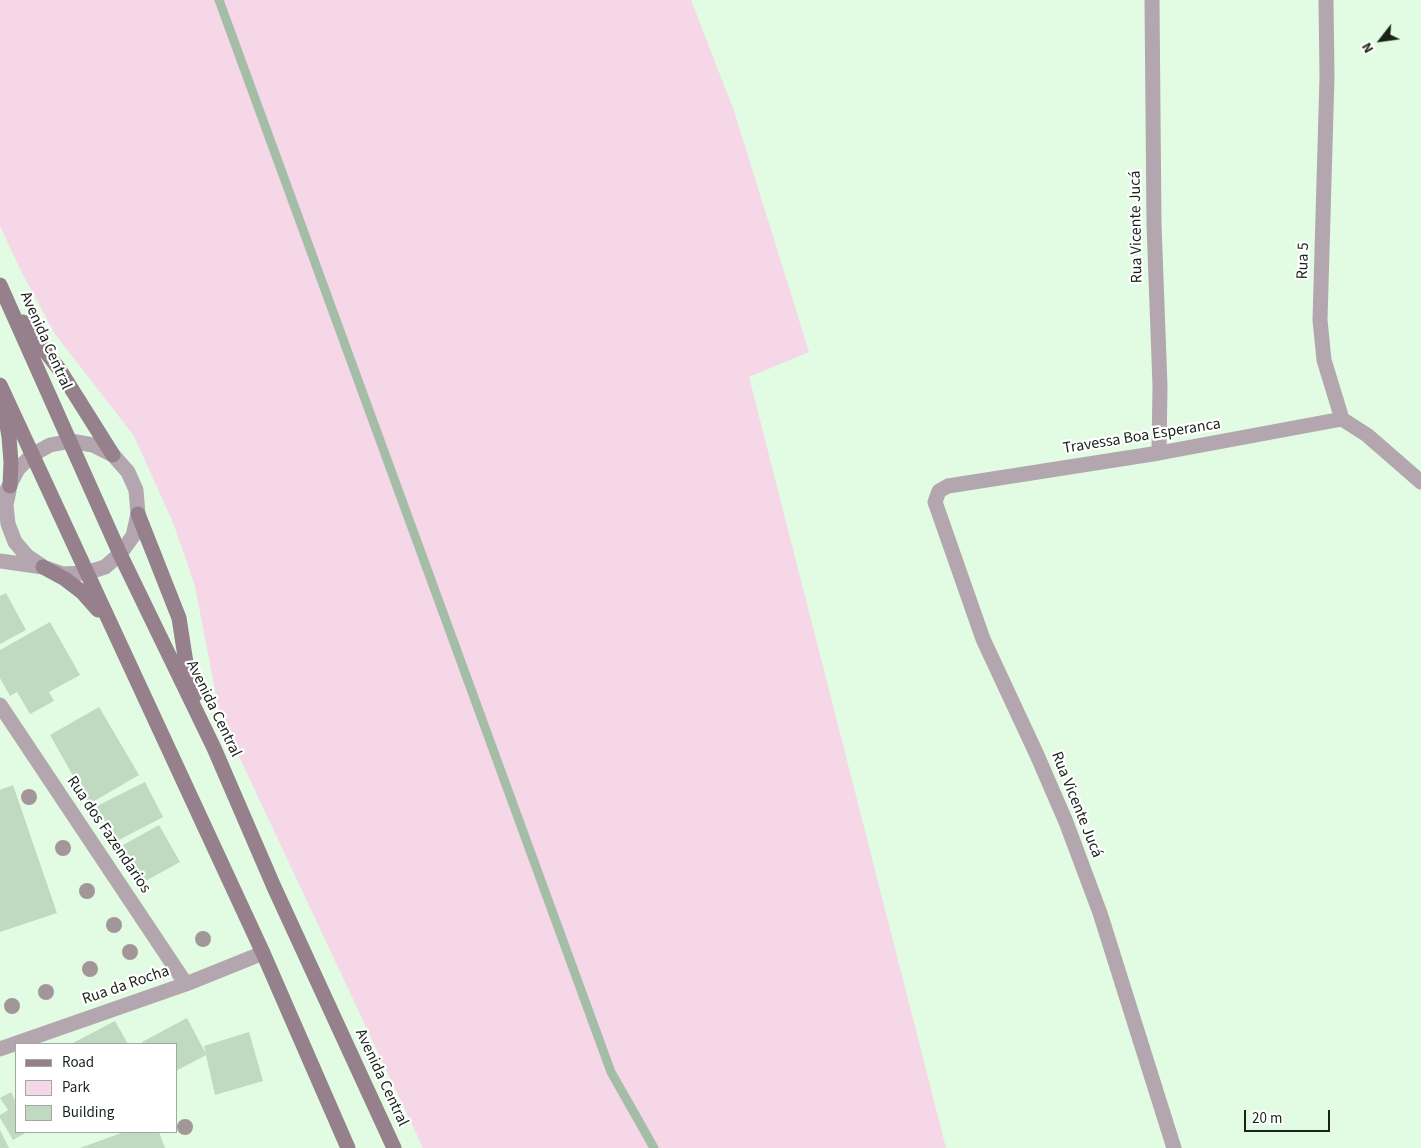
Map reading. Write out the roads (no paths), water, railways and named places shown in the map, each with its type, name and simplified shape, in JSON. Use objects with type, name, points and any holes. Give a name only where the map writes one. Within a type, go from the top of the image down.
[{"type":"main road","name":"Avenida Central","points":[[0,285],[120,554],[214,748],[274,887],[394,1148]]},
{"type":"main road","points":[[7,300],[59,369],[113,455]]},
{"type":"main road","points":[[0,386],[263,953],[348,1148]]},
{"type":"main road","points":[[0,397],[9,437],[10,486]]},
{"type":"main road","points":[[138,514],[178,618],[186,663],[202,725]]},
{"type":"main road","points":[[43,567],[65,579],[82,592],[110,624]]},
{"type":"street","name":"Rua Vicente Jucá","points":[[1152,0],[1154,224],[1160,386],[1159,453]]},
{"type":"street","name":"Rua 5","points":[[1326,0],[1327,77],[1320,320],[1324,360],[1342,419]]},
{"type":"street","name":"Travessa Boa Esperanca","points":[[948,486],[1159,453],[1342,419]]},
{"type":"street","points":[[1342,419],[1367,435],[1421,482]]},
{"type":"street","points":[[0,503],[18,469],[32,455],[50,445],[71,441],[93,445],[113,455],[128,472],[136,490],[138,514],[133,536],[120,554],[105,566],[86,573],[63,574],[43,567],[0,560]]},
{"type":"street","points":[[10,486],[6,505],[8,524],[15,542],[27,556],[43,567]]},
{"type":"street","name":"Rua Vicente Jucá","points":[[948,486],[939,491],[935,502],[983,639],[1066,822],[1089,886],[1174,1148]]},
{"type":"street","name":"Rua dos Fazendarios","points":[[0,705],[186,984]]},
{"type":"street","name":"Rua da Rocha","points":[[17,1043],[186,984],[263,953]]},
{"type":"street","name":"Rua da Rocha","points":[[0,1049],[15,1044]]},
{"type":"waterway","points":[[219,0],[611,1072],[654,1148]]}]
